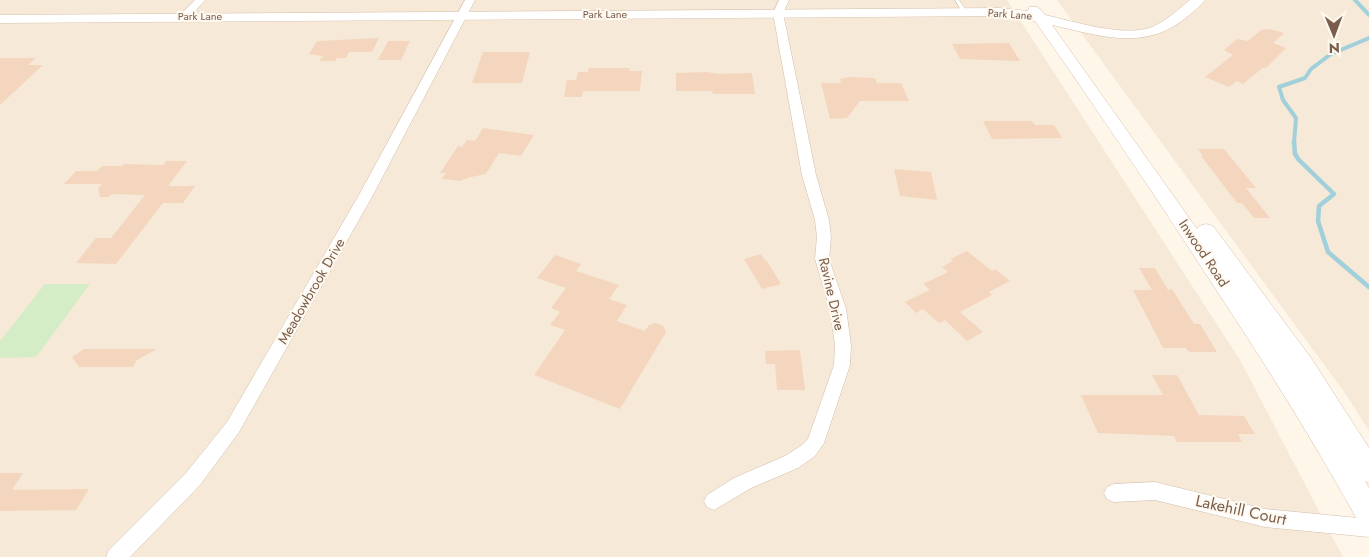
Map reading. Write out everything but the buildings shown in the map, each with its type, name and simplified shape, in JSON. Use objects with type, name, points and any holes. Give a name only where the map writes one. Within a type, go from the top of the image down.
[{"type":"street","points":[[185,16],[200,0]]},
{"type":"street","name":"Meadowbrook Drive","points":[[116,557],[193,479],[232,427],[322,273],[400,128],[464,15],[470,0]]},
{"type":"street","points":[[790,0],[800,13]]},
{"type":"street","name":"Park Lane","points":[[0,19],[464,15],[781,7],[800,13],[961,6],[1012,12],[1041,9],[1103,31],[1142,33],[1150,32],[1169,24],[1198,0]]},
{"type":"street","name":"Ravine Drive","points":[[714,501],[743,482],[808,453],[815,443],[842,365],[843,345],[838,309],[822,259],[824,237],[822,220],[809,174],[781,7]]},
{"type":"street","name":"Inwood Road","points":[[1041,9],[1207,245],[1340,461],[1369,514]]},
{"type":"street","name":"Inwood Road","points":[[1207,245],[1303,365],[1368,466]]},
{"type":"street","points":[[1340,461],[1368,466]]},
{"type":"street","name":"Lakehill Court","points":[[1114,493],[1156,491],[1265,518],[1369,528]]},
{"type":"shaded area","points":[[0,0],[1007,0],[1240,360],[1343,557],[0,557]]},
{"type":"shaded area","points":[[1057,0],[1369,0],[1369,431],[1347,396]]},
{"type":"green space","points":[[45,284],[90,284],[36,357],[0,358],[0,341]]},
{"type":"waterway","points":[[1355,0],[1369,15]]},
{"type":"waterway","points":[[1294,142],[1296,118],[1283,100],[1279,87],[1305,78],[1311,69],[1331,54],[1369,38]]},
{"type":"waterway","points":[[1294,142],[1295,154],[1299,160],[1334,194],[1319,206],[1318,221],[1328,252],[1369,287]]}]
